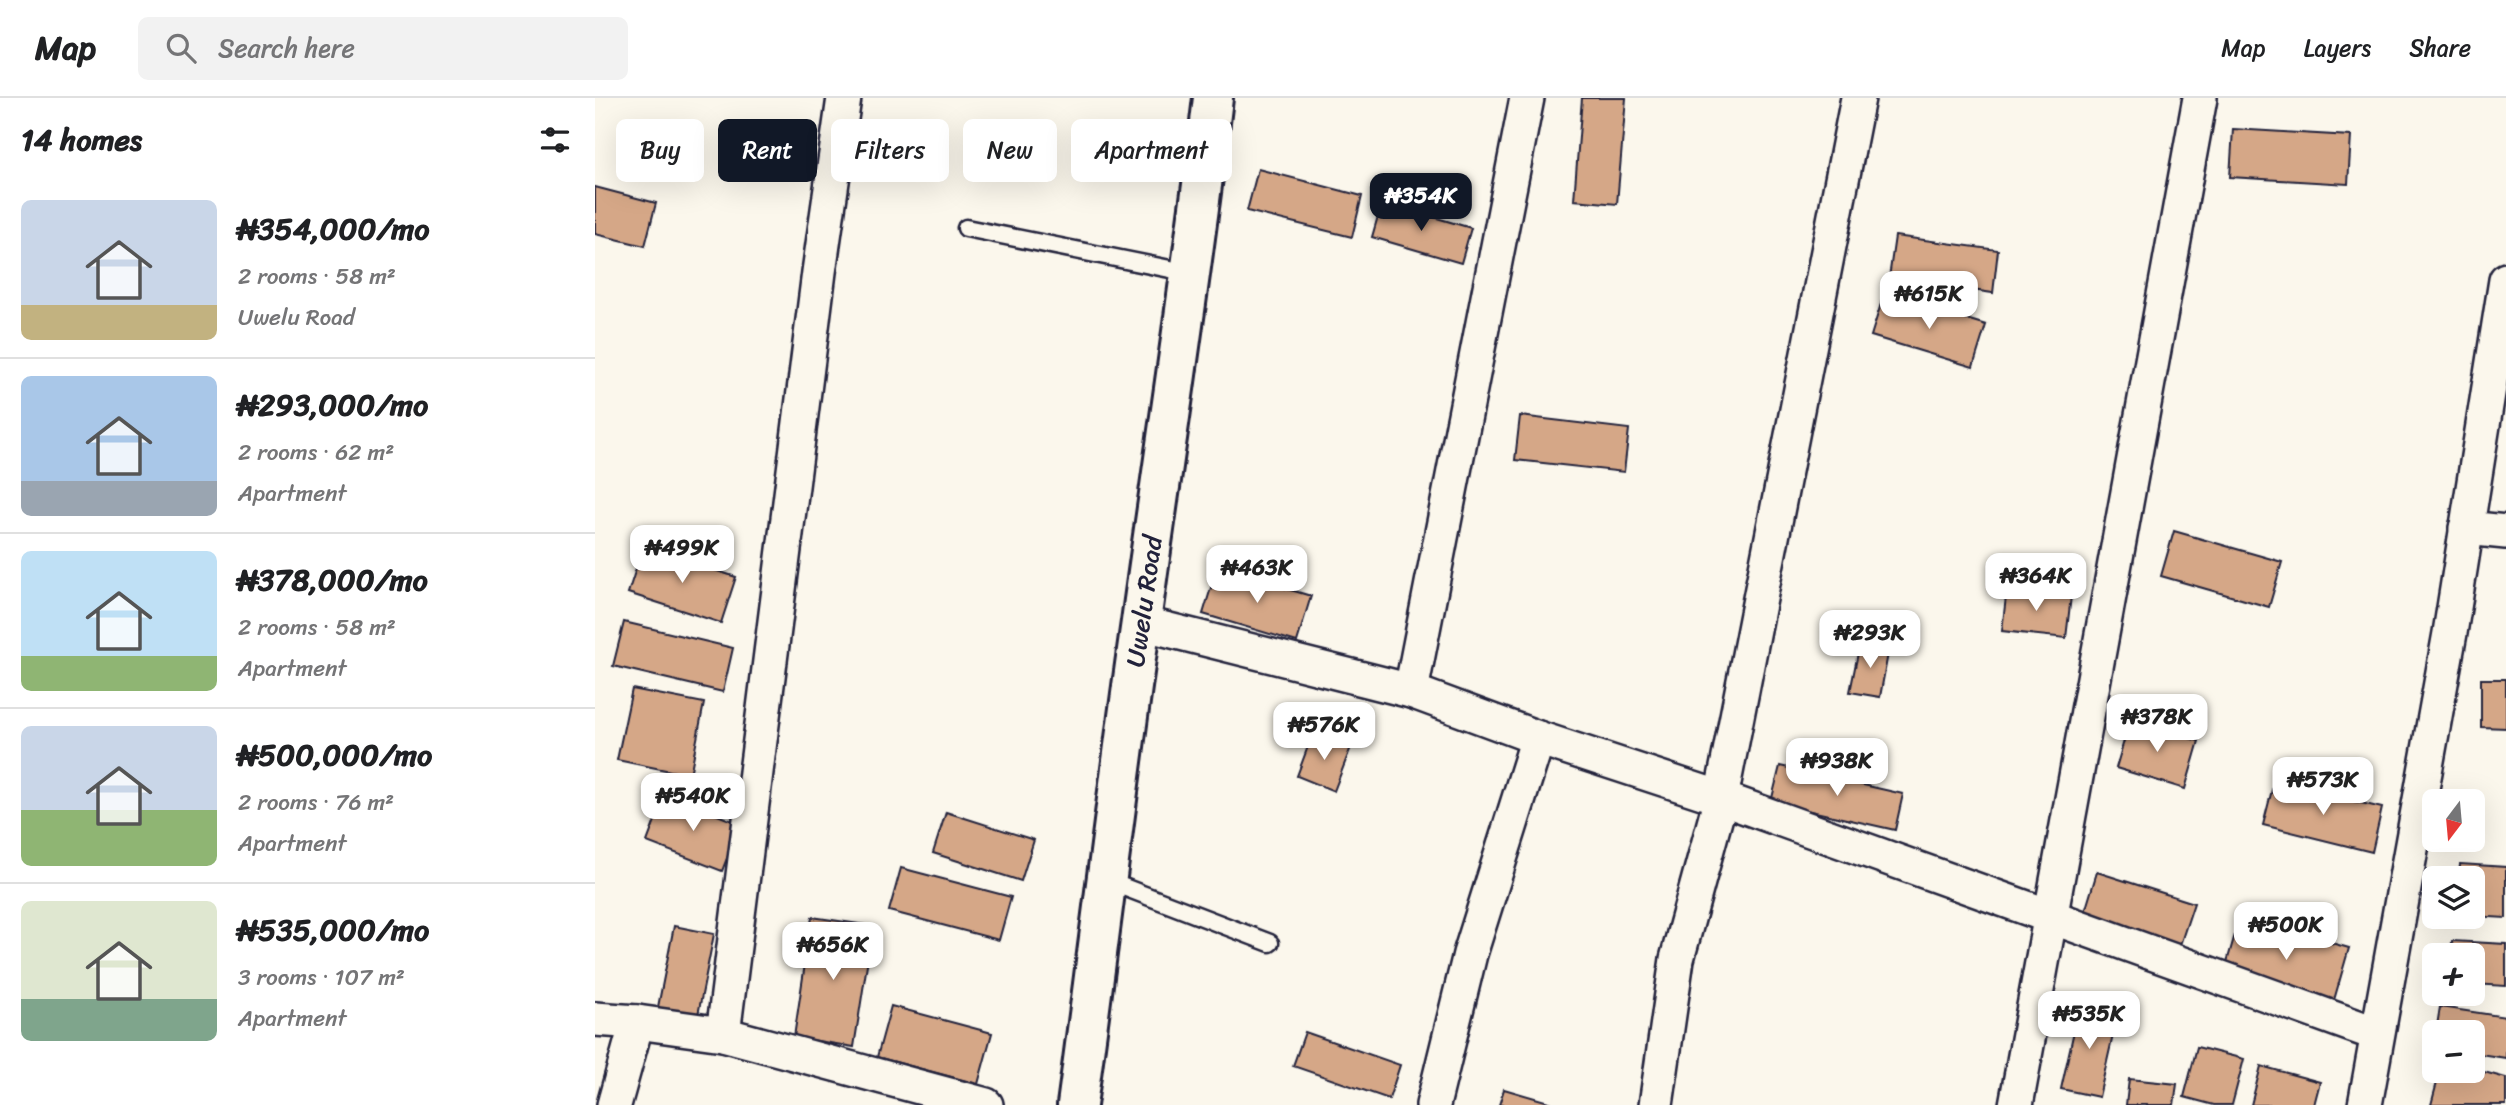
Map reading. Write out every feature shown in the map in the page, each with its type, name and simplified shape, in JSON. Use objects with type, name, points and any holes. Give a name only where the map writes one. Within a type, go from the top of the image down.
[{"type":"street","points":[[723,1034],[819,272],[844,98]]},
{"type":"street","name":"Uwelu Road","points":[[1077,1105],[1141,624],[1192,273],[1213,98]]},
{"type":"street","points":[[1411,691],[1527,98]]},
{"type":"street","points":[[1656,1105],[1677,959],[1721,798],[1858,98]]},
{"type":"street","points":[[2016,1105],[2200,98]]},
{"type":"street","points":[[2365,1105],[2450,633],[2506,280]]},
{"type":"street","points":[[2466,528],[2506,532]]},
{"type":"street","points":[[1141,624],[1411,691],[1538,738],[1721,798],[2377,1034]]},
{"type":"street","points":[[1433,1105],[1471,954],[1538,738]]},
{"type":"street","points":[[595,1019],[723,1034],[986,1105]]},
{"type":"street","points":[[614,1105],[637,1022]]},
{"type":"lane","points":[[966,228],[1192,273]]},
{"type":"lane","points":[[1108,881],[1270,943]]},
{"type":"building","points":[[1582,98],[1626,98],[1617,204],[1574,200]]},
{"type":"building","points":[[2233,129],[2351,136],[2348,184],[2230,177]]},
{"type":"building","points":[[1258,169],[1362,196],[1352,237],[1247,211]]},
{"type":"building","points":[[595,187],[656,203],[645,246],[595,234]]},
{"type":"building","points":[[1382,202],[1471,228],[1461,263],[1372,237]]},
{"type":"building","points":[[1895,236],[1998,250],[1993,293],[1889,278]]},
{"type":"building","points":[[1884,294],[1986,325],[1973,367],[1871,336]]},
{"type":"building","points":[[1520,416],[1629,429],[1624,472],[1515,460]]},
{"type":"building","points":[[2174,531],[2282,562],[2269,607],[2161,576]]},
{"type":"building","points":[[643,547],[736,577],[721,623],[628,593]]},
{"type":"building","points":[[1217,568],[1311,596],[1297,642],[1203,614]]},
{"type":"building","points":[[2007,588],[2071,596],[2066,638],[2002,631]]},
{"type":"building","points":[[624,622],[733,648],[723,692],[613,666]]},
{"type":"building","points":[[1860,643],[1889,648],[1880,697],[1850,692]]},
{"type":"building","points":[[2481,679],[2506,679],[2506,728],[2481,727]]},
{"type":"building","points":[[632,689],[704,703],[690,775],[617,760]]},
{"type":"building","points":[[2130,720],[2199,741],[2185,789],[2116,768]]},
{"type":"building","points":[[1313,733],[1351,747],[1334,791],[1297,776]]},
{"type":"building","points":[[1780,766],[1903,794],[1895,830],[1771,802]]},
{"type":"building","points":[[2274,782],[2382,808],[2372,852],[2263,825]]},
{"type":"building","points":[[665,794],[740,824],[722,871],[647,842]]},
{"type":"building","points":[[946,812],[1034,840],[1021,881],[933,853]]},
{"type":"building","points":[[2460,864],[2506,867],[2506,918],[2485,917],[2485,866]]},
{"type":"building","points":[[901,868],[1011,897],[999,940],[889,911]]},
{"type":"building","points":[[2097,872],[2194,903],[2180,945],[2084,915]]},
{"type":"building","points":[[812,917],[873,926],[854,1047],[794,1037]]},
{"type":"building","points":[[2240,917],[2349,948],[2332,1007],[2223,976]]},
{"type":"building","points":[[674,926],[714,934],[697,1020],[657,1012]]},
{"type":"building","points":[[2452,941],[2506,944],[2506,986],[2485,985],[2485,943]]},
{"type":"building","points":[[2080,1004],[2118,1013],[2099,1097],[2061,1089]]},
{"type":"building","points":[[891,1006],[992,1033],[978,1084],[877,1057]]},
{"type":"building","points":[[2440,1007],[2506,1017],[2506,1058],[2485,1055],[2485,1020],[2438,1020]]},
{"type":"building","points":[[1305,1032],[1400,1065],[1389,1099],[1293,1066]]},
{"type":"building","points":[[2197,1047],[2244,1059],[2232,1105],[2214,1105],[2184,1097]]},
{"type":"building","points":[[2261,1066],[2320,1082],[2314,1105],[2251,1105]]},
{"type":"building","points":[[2485,1072],[2506,1078],[2506,1105],[2431,1105],[2437,1083],[2485,1083]]},
{"type":"building","points":[[2129,1079],[2177,1084],[2174,1105],[2126,1105]]},
{"type":"building","points":[[1504,1089],[1559,1105],[1499,1105]]}]
